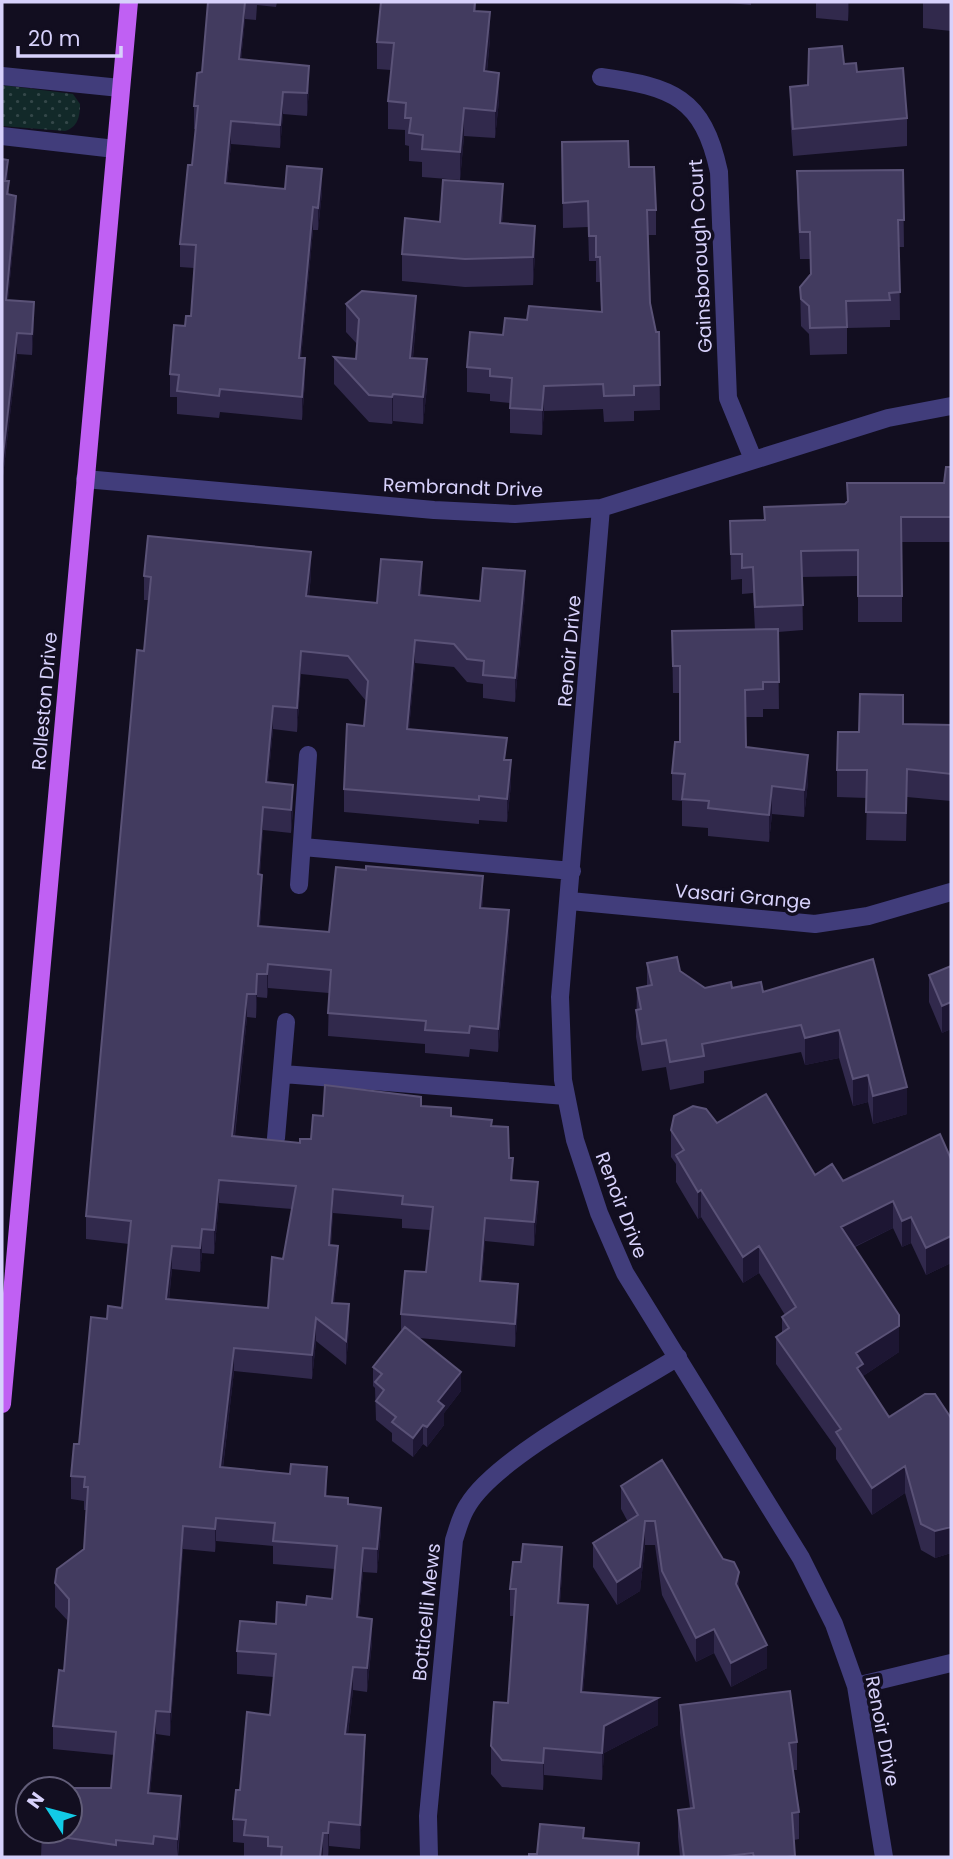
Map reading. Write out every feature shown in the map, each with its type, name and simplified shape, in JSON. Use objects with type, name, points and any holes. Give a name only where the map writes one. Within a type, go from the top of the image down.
[{"type":"main road","name":"Rolleston Drive","points":[[2,1404],[129,2]]},
{"type":"street","points":[[2,76],[120,88]]},
{"type":"street","name":"Gainsborough Court","points":[[601,77],[642,82],[679,97],[701,117],[714,146],[719,172],[728,398],[753,460]]},
{"type":"street","points":[[2,136],[115,149]]},
{"type":"street","name":"Rembrandt Drive","points":[[85,479],[433,510],[515,514],[601,508],[888,418],[951,406]]},
{"type":"street","name":"Renoir Drive","points":[[601,508],[560,997],[566,1096],[575,1140],[599,1213],[625,1273],[801,1558],[834,1624],[856,1686],[884,1857]]},
{"type":"street","points":[[299,885],[308,755]]},
{"type":"street","points":[[303,847],[572,871]]},
{"type":"street","name":"Vasari Grange","points":[[570,901],[815,923],[868,916],[951,892]]},
{"type":"street","points":[[276,1138],[286,1022]]},
{"type":"street","points":[[283,1074],[566,1096]]},
{"type":"street","name":"Botticelli Mews","points":[[429,1857],[428,1816],[452,1552],[468,1505],[490,1478],[531,1449],[678,1357]]},
{"type":"street","points":[[856,1686],[951,1663]]},
{"type":"green space","points":[[2,85],[73,94],[80,104],[77,120],[73,127],[65,131],[2,126]]},
{"type":"building","points":[[208,2],[245,2],[239,59],[309,66],[307,93],[283,92],[280,125],[231,121],[225,183],[285,189],[287,166],[322,169],[318,208],[313,207],[299,358],[305,358],[302,397],[220,389],[219,396],[177,391],[179,375],[170,374],[174,325],[185,326],[186,316],[191,316],[196,245],[180,244],[188,165],[192,165],[198,106],[194,106],[197,73],[202,72]]},
{"type":"building","points":[[381,2],[475,2],[474,11],[490,12],[484,71],[499,73],[495,111],[464,108],[460,152],[422,149],[423,135],[409,133],[411,118],[405,118],[406,103],[388,101],[394,43],[377,42]]},
{"type":"building","points":[[842,46],[844,64],[856,63],[857,72],[903,68],[907,118],[793,129],[790,87],[808,85],[809,49]]},
{"type":"building","points":[[628,141],[629,167],[654,167],[656,210],[647,210],[650,303],[656,332],[659,332],[660,385],[634,386],[634,395],[604,396],[603,384],[544,386],[542,410],[510,408],[512,378],[490,376],[490,369],[467,367],[470,332],[503,335],[505,318],[527,320],[529,306],[602,312],[600,257],[596,257],[596,236],[589,236],[588,201],[563,203],[562,142]]},
{"type":"building","points":[[2,159],[8,160],[5,181],[9,181],[7,194],[16,196],[6,300],[34,302],[32,334],[17,333],[2,464]]},
{"type":"building","points":[[903,170],[904,220],[898,220],[900,292],[889,293],[890,300],[846,301],[847,327],[810,328],[809,306],[801,299],[800,287],[811,274],[810,232],[800,232],[797,171]]},
{"type":"building","points":[[443,180],[503,184],[500,223],[535,226],[533,257],[465,259],[402,254],[405,218],[440,222]]},
{"type":"building","points":[[362,291],[416,296],[410,358],[427,359],[423,397],[369,395],[334,357],[356,359],[359,319],[346,304]]},
{"type":"building","points":[[946,467],[951,467],[951,517],[901,517],[902,596],[858,596],[858,550],[801,551],[803,605],[755,607],[753,567],[742,568],[742,554],[731,554],[730,521],[765,520],[764,507],[845,504],[848,501],[847,483],[944,483]]},
{"type":"building","points":[[148,536],[311,552],[306,596],[377,603],[381,559],[422,562],[419,595],[480,601],[483,568],[525,571],[515,678],[483,675],[484,661],[467,659],[454,644],[415,640],[407,729],[507,738],[504,760],[511,760],[507,799],[479,796],[479,800],[344,789],[347,724],[364,726],[368,681],[348,656],[301,651],[297,708],[273,706],[266,782],[293,785],[291,810],[263,807],[258,874],[262,875],[258,926],[329,932],[336,867],[366,870],[366,866],[483,876],[480,908],[509,910],[498,1029],[470,1026],[469,1033],[425,1030],[426,1021],[328,1013],[331,970],[268,964],[267,974],[257,974],[256,994],[247,994],[232,1136],[300,1143],[300,1139],[311,1139],[313,1115],[323,1116],[325,1085],[421,1097],[421,1106],[451,1108],[451,1116],[492,1120],[491,1126],[508,1127],[509,1158],[513,1158],[511,1180],[538,1182],[534,1222],[485,1218],[480,1281],[518,1284],[515,1324],[401,1314],[405,1271],[426,1272],[433,1207],[402,1204],[403,1196],[333,1189],[329,1245],[338,1246],[332,1303],[349,1304],[346,1341],[316,1318],[312,1355],[234,1348],[220,1467],[290,1474],[291,1464],[327,1467],[325,1496],[348,1498],[348,1504],[381,1508],[377,1549],[363,1548],[357,1617],[372,1619],[367,1668],[353,1667],[345,1734],[365,1735],[360,1825],[329,1822],[328,1833],[323,1833],[320,1857],[281,1857],[282,1847],[268,1846],[268,1837],[244,1835],[246,1820],[233,1819],[236,1790],[240,1790],[247,1712],[270,1715],[276,1654],[237,1651],[240,1621],[276,1624],[277,1602],[306,1605],[307,1596],[332,1599],[337,1546],[273,1541],[275,1523],[216,1518],[215,1529],[183,1526],[170,1712],[156,1711],[148,1793],[181,1796],[177,1839],[154,1836],[153,1844],[116,1840],[116,1845],[84,1840],[84,1788],[111,1788],[116,1732],[53,1726],[59,1670],[64,1671],[69,1611],[69,1599],[55,1583],[57,1569],[84,1549],[88,1487],[84,1487],[85,1477],[71,1476],[74,1444],[79,1444],[91,1317],[107,1319],[108,1306],[122,1308],[131,1221],[86,1216],[137,650],[144,651],[151,577],[144,576]],"holes":[[[219,1180],[296,1186],[283,1259],[272,1257],[268,1308],[166,1299],[172,1246],[200,1248],[202,1229],[214,1230]]]},
{"type":"building","points":[[778,629],[779,682],[763,682],[763,689],[745,690],[746,747],[808,755],[804,790],[772,786],[769,815],[708,808],[709,801],[682,799],[685,774],[672,773],[675,742],[680,742],[680,666],[673,666],[672,631]]},
{"type":"building","points":[[860,694],[903,695],[903,724],[951,725],[951,774],[907,769],[906,813],[866,812],[867,770],[837,770],[838,732],[859,732]]},
{"type":"building","points":[[677,957],[680,971],[705,988],[731,982],[732,988],[761,982],[763,992],[873,959],[907,1087],[873,1096],[868,1075],[853,1079],[839,1030],[805,1038],[801,1025],[702,1044],[704,1056],[670,1062],[666,1040],[642,1044],[636,1010],[641,1009],[637,988],[652,985],[647,963]]},
{"type":"building","points":[[951,966],[951,1002],[942,1006],[929,975]]},
{"type":"building","points":[[766,1094],[815,1175],[832,1164],[843,1181],[940,1134],[951,1159],[951,1236],[926,1248],[911,1217],[902,1221],[893,1201],[841,1227],[899,1315],[899,1326],[856,1353],[863,1364],[857,1368],[889,1417],[925,1394],[935,1394],[951,1418],[951,1527],[935,1531],[921,1524],[905,1466],[872,1488],[836,1432],[841,1429],[776,1337],[789,1328],[782,1317],[796,1307],[759,1246],[743,1257],[676,1155],[684,1150],[671,1130],[674,1116],[693,1106],[706,1109],[717,1123]]},
{"type":"building","points":[[405,1327],[461,1372],[438,1401],[444,1406],[427,1427],[423,1425],[413,1438],[392,1422],[396,1417],[376,1401],[384,1390],[375,1382],[382,1374],[373,1367]]},
{"type":"building","points":[[662,1460],[723,1559],[734,1562],[739,1572],[736,1584],[767,1645],[731,1663],[714,1629],[696,1638],[662,1571],[655,1521],[645,1521],[640,1567],[617,1582],[593,1543],[638,1515],[621,1486]]},
{"type":"building","points":[[523,1544],[562,1547],[558,1603],[588,1605],[581,1692],[658,1698],[604,1726],[602,1753],[544,1748],[543,1763],[502,1760],[491,1746],[494,1702],[508,1703],[516,1589],[510,1589],[513,1562],[521,1562]]},
{"type":"building","points":[[790,1691],[797,1742],[789,1743],[799,1812],[792,1813],[795,1856],[754,1857],[753,1853],[684,1857],[678,1810],[694,1808],[680,1705]]},
{"type":"building","points":[[540,1824],[584,1828],[583,1838],[639,1843],[638,1857],[529,1857],[529,1854],[537,1854]]}]
